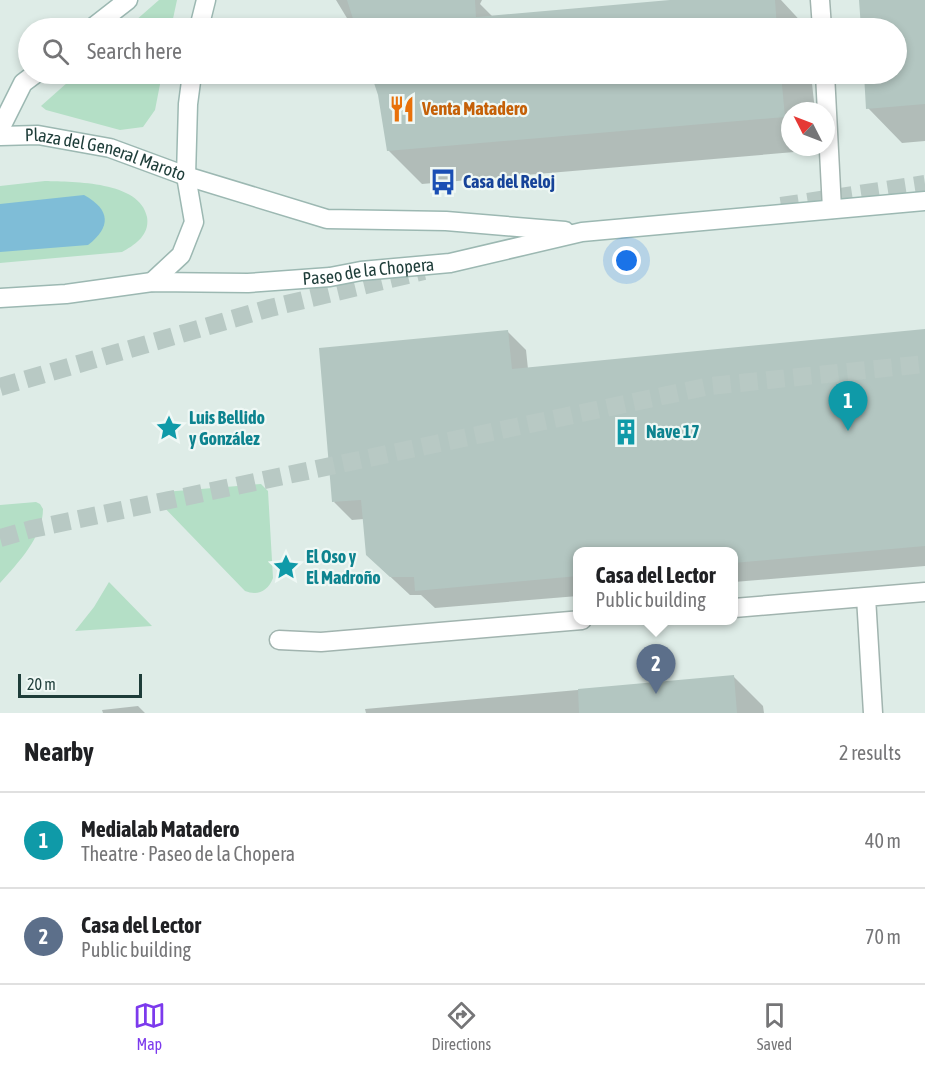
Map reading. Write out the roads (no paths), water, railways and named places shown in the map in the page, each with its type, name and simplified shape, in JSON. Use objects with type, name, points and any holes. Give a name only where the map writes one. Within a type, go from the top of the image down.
[{"type":"street","points":[[105,18],[128,0]]},
{"type":"street","points":[[202,18],[206,0]]},
{"type":"street","points":[[820,0],[821,18]]},
{"type":"street","points":[[0,129],[22,84]]},
{"type":"street","points":[[186,176],[191,84]]},
{"type":"street","points":[[826,84],[832,209]]},
{"type":"street","name":"Plaza del General Maroto","points":[[0,136],[38,135],[110,148],[186,176],[194,222],[181,255],[152,282]]},
{"type":"street","name":"Paseo de la Chopera","points":[[186,176],[327,219],[446,221],[582,232]]},
{"type":"street","name":"Paseo de la Chopera","points":[[152,282],[248,283],[330,277],[361,271],[450,263],[582,232],[925,201]]},
{"type":"street","points":[[0,298],[66,294],[152,282]]},
{"type":"street","points":[[738,608],[925,592]]},
{"type":"street","points":[[866,597],[873,713]]},
{"type":"street","points":[[279,640],[321,642],[573,622]]},
{"type":"water","points":[[84,195],[99,207],[105,219],[101,232],[88,245],[0,252],[0,204]]},
{"type":"tunnel","points":[[781,206],[925,184]]},
{"type":"tunnel","points":[[0,387],[270,308],[424,271]]},
{"type":"tunnel","points":[[0,538],[32,529],[710,386],[925,364]]},
{"type":"place","name":"Venta Matadero","points":[[402,109]]},
{"type":"place","name":"Casa del Reloj","points":[[443,182]]},
{"type":"place","name":"Luis Bellido y González","points":[[169,428]]},
{"type":"place","name":"Medialab Matadero","points":[[848,431]]},
{"type":"place","name":"Nave 17","points":[[626,432]]},
{"type":"place","name":"El Oso y El Madroño","points":[[286,567]]},
{"type":"place","name":"Casa del Lector","points":[[656,694]]}]
